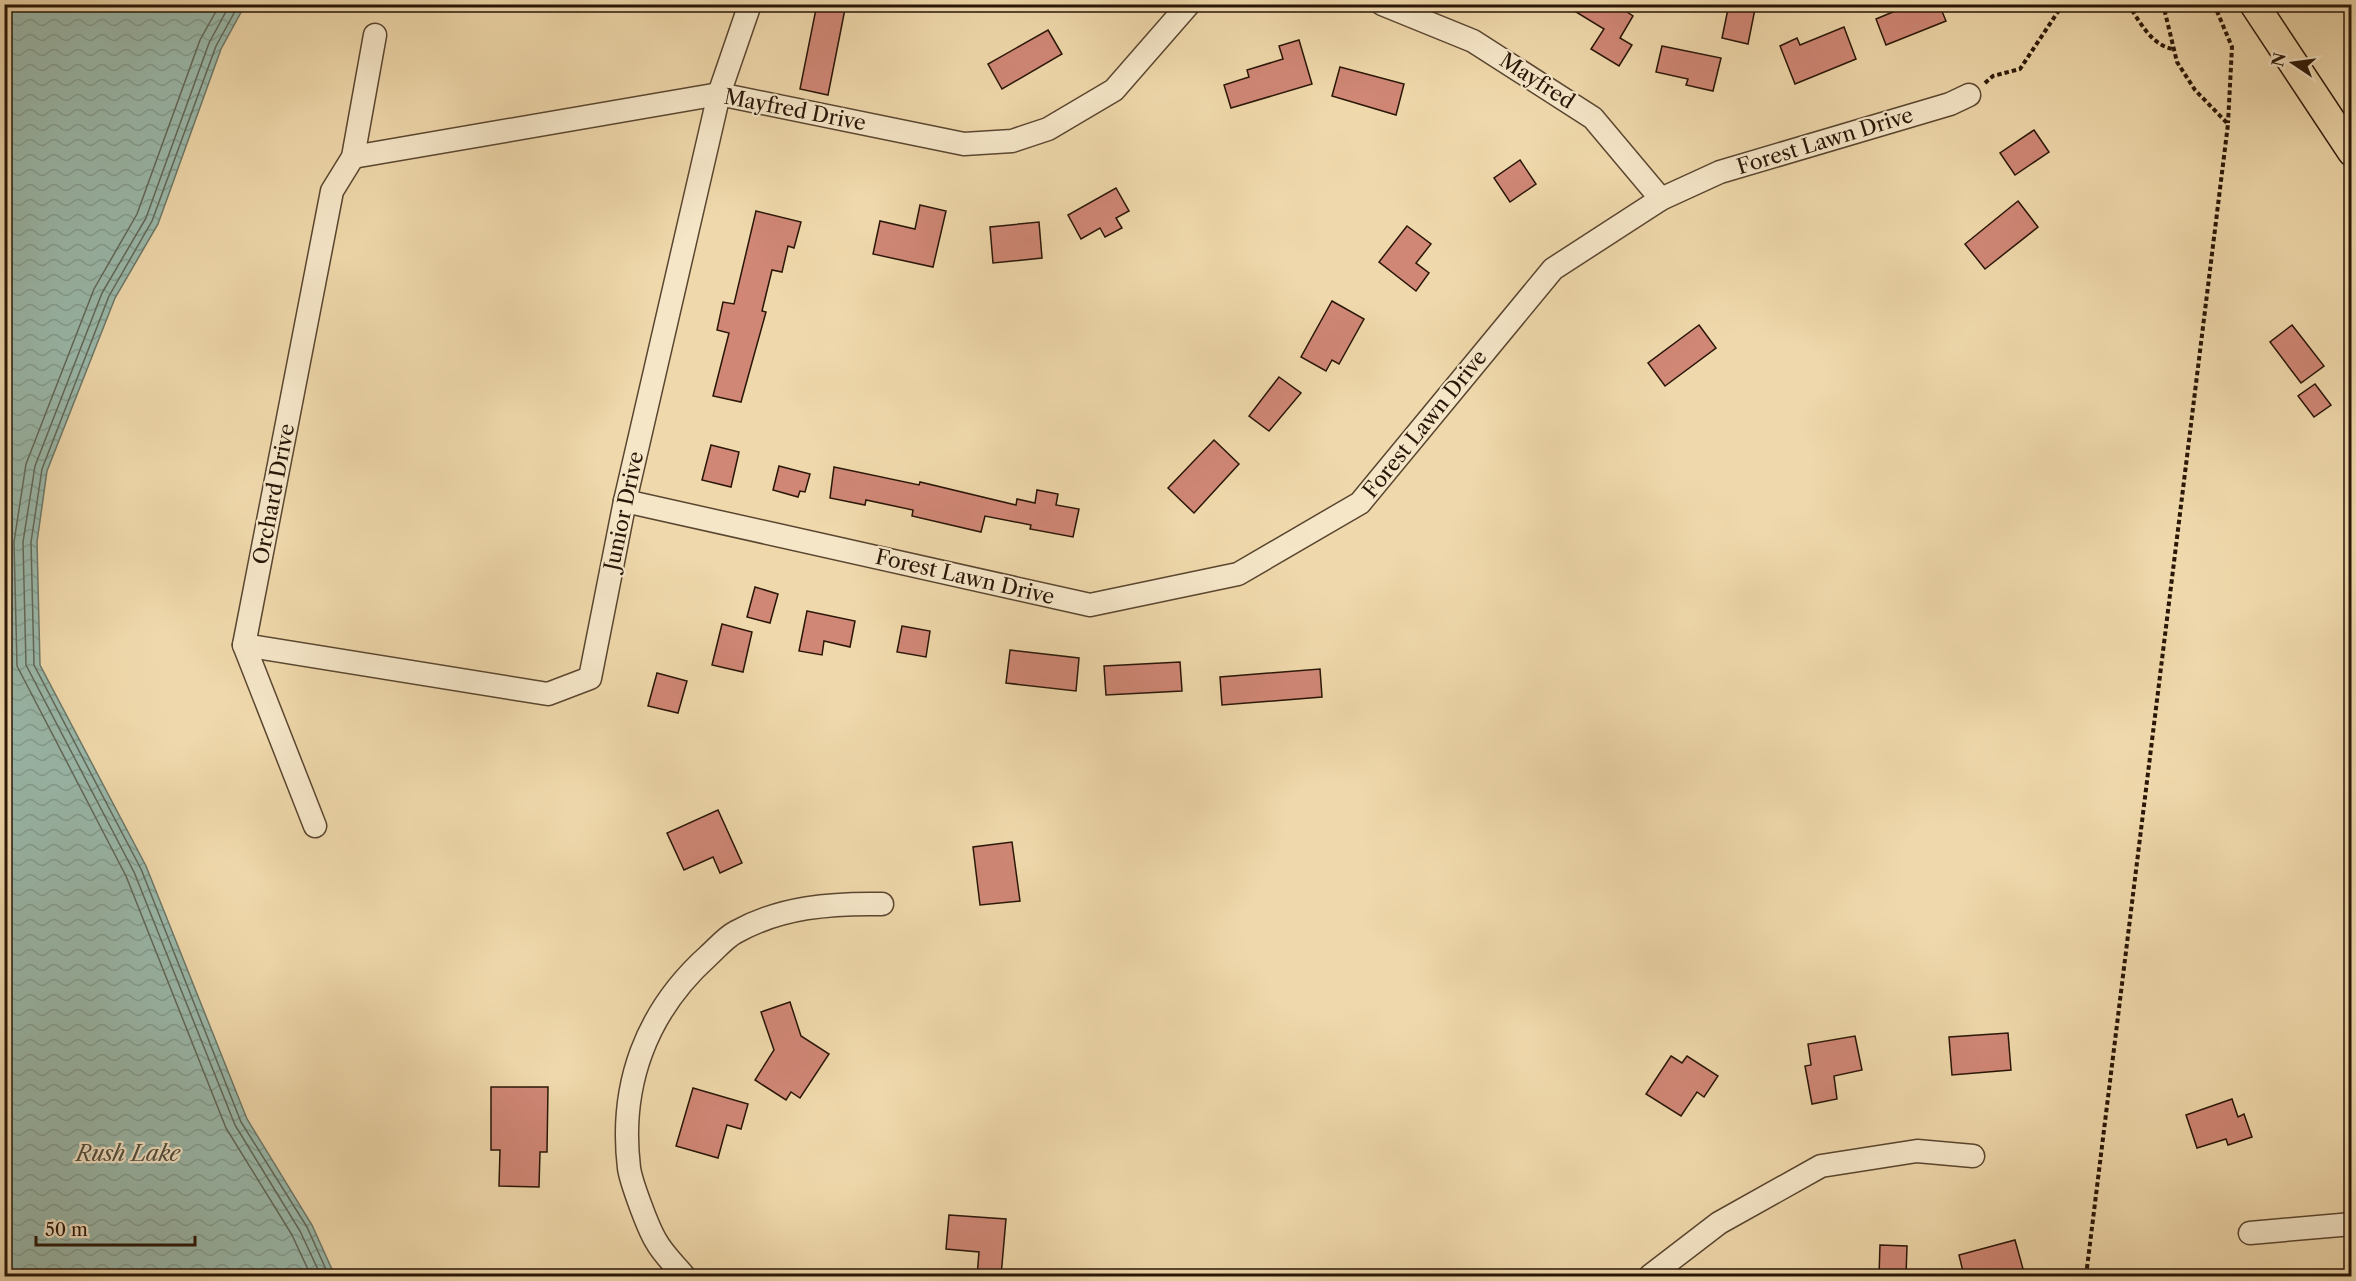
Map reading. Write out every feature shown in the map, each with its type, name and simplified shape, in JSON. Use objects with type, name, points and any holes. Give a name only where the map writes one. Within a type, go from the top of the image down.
[{"type":"main road","points":[[2254,4],[2352,152]]},
{"type":"street","name":"Junior Drive","points":[[244,645],[548,694],[590,678],[625,501],[719,94],[750,4]]},
{"type":"street","name":"Mayfred Drive","points":[[352,157],[719,94],[964,144],[1012,141],[1048,129],[1114,90],[1189,4]]},
{"type":"street","name":"Mayfred","points":[[1382,4],[1473,41],[1593,118],[1661,199]]},
{"type":"street","name":"Orchard Drive","points":[[244,645],[332,191],[352,157],[375,35]]},
{"type":"street","name":"Forest Lawn Drive","points":[[625,501],[1090,605],[1238,574],[1360,503],[1553,268],[1661,199],[1720,172],[1950,104],[1969,95]]},
{"type":"street","points":[[244,645],[315,825]]},
{"type":"street","points":[[684,1276],[656,1242],[629,1170],[628,1096],[644,1042],[667,1000],[689,973],[734,933],[771,916],[805,908],[835,903],[882,904]]},
{"type":"street","points":[[1650,1276],[1719,1223],[1821,1166],[1917,1151],[1973,1156]]},
{"type":"street","points":[[2250,1233],[2352,1224]]},
{"type":"path","points":[[1969,95],[1993,76],[2020,69],[2063,4]]},
{"type":"path","points":[[2128,4],[2148,34],[2163,47],[2173,49]]},
{"type":"path","points":[[2163,4],[2177,62],[2195,90],[2228,124]]},
{"type":"path","points":[[2086,1276],[2228,124],[2232,47],[2214,4]]},
{"type":"water","name":"Rush Lake","points":[[5,4],[245,5],[221,49],[158,224],[115,298],[47,471],[37,542],[40,665],[146,866],[247,1119],[312,1225],[335,1276],[5,1276]]},
{"type":"building","points":[[817,4],[846,4],[828,95],[800,89]]},
{"type":"building","points":[[1563,4],[1615,4],[1633,16],[1620,38],[1632,45],[1619,66],[1591,49],[1604,29]]},
{"type":"building","points":[[1729,4],[1756,4],[1748,44],[1722,38]]},
{"type":"building","points":[[1912,4],[1939,4],[1946,21],[1886,45],[1876,19]]},
{"type":"building","points":[[1844,27],[1856,59],[1795,84],[1780,46],[1797,38],[1800,45]]},
{"type":"building","points":[[1048,30],[1062,54],[1002,89],[988,64]]},
{"type":"building","points":[[1299,40],[1312,84],[1231,108],[1224,85],[1249,77],[1247,70],[1283,59],[1279,46]]},
{"type":"building","points":[[1662,46],[1721,58],[1713,91],[1686,85],[1688,79],[1656,72]]},
{"type":"building","points":[[1340,67],[1404,84],[1396,115],[1332,96]]},
{"type":"building","points":[[2034,130],[2049,152],[2015,175],[2000,153]]},
{"type":"building","points":[[1520,160],[1536,184],[1510,202],[1494,178]]},
{"type":"building","points":[[1116,188],[1129,211],[1116,218],[1122,228],[1105,237],[1100,228],[1081,239],[1068,215]]},
{"type":"building","points":[[2018,201],[2038,227],[1985,269],[1965,244]]},
{"type":"building","points":[[920,205],[946,211],[933,267],[873,254],[880,221],[915,229]]},
{"type":"building","points":[[756,211],[801,222],[794,248],[788,246],[782,272],[772,270],[762,311],[766,312],[741,402],[713,396],[729,333],[717,330],[723,302],[734,304]]},
{"type":"building","points":[[1039,222],[1042,258],[993,263],[990,227]]},
{"type":"building","points":[[1407,226],[1431,244],[1416,263],[1429,273],[1416,291],[1379,262]]},
{"type":"building","points":[[1332,301],[1364,319],[1339,364],[1332,360],[1326,371],[1301,357]]},
{"type":"building","points":[[1699,325],[1716,348],[1665,386],[1648,363]]},
{"type":"building","points":[[2292,325],[2324,366],[2301,383],[2270,342]]},
{"type":"building","points":[[1279,377],[1301,393],[1269,431],[1249,416]]},
{"type":"building","points":[[2315,384],[2331,405],[2314,417],[2298,396]]},
{"type":"building","points":[[1214,440],[1239,464],[1194,513],[1168,488]]},
{"type":"building","points":[[711,445],[739,452],[731,487],[702,480]]},
{"type":"building","points":[[779,466],[810,474],[805,492],[800,491],[798,497],[773,490]]},
{"type":"building","points":[[834,467],[919,485],[920,482],[1016,505],[1017,499],[1035,503],[1037,490],[1058,494],[1056,505],[1079,509],[1073,537],[1030,529],[1031,525],[985,516],[981,532],[912,516],[913,510],[866,500],[865,505],[830,498]]},
{"type":"building","points":[[755,587],[778,594],[770,623],[747,617]]},
{"type":"building","points":[[807,611],[855,621],[850,647],[824,641],[822,655],[799,651]]},
{"type":"building","points":[[722,624],[752,632],[743,672],[712,665]]},
{"type":"building","points":[[902,626],[930,631],[926,657],[897,652]]},
{"type":"building","points":[[1010,650],[1079,658],[1076,691],[1006,683]]},
{"type":"building","points":[[1180,662],[1182,691],[1106,695],[1104,666]]},
{"type":"building","points":[[1320,669],[1322,697],[1222,705],[1220,677]]},
{"type":"building","points":[[657,673],[687,681],[678,713],[648,706]]},
{"type":"building","points":[[718,810],[742,863],[720,873],[713,857],[684,870],[667,833]]},
{"type":"building","points":[[1012,842],[1020,901],[980,905],[973,847]]},
{"type":"building","points":[[790,1002],[801,1036],[829,1054],[800,1098],[791,1092],[786,1100],[755,1080],[774,1050],[761,1012]]},
{"type":"building","points":[[2008,1033],[2011,1070],[1952,1075],[1949,1037]]},
{"type":"building","points":[[1855,1036],[1862,1070],[1834,1076],[1837,1099],[1812,1104],[1805,1066],[1811,1065],[1808,1044]]},
{"type":"building","points":[[1671,1056],[1682,1063],[1687,1056],[1718,1076],[1704,1097],[1697,1092],[1681,1116],[1646,1094]]},
{"type":"building","points":[[491,1087],[548,1087],[547,1152],[540,1152],[539,1187],[499,1186],[500,1150],[491,1150]]},
{"type":"building","points":[[693,1088],[748,1104],[741,1129],[727,1125],[718,1158],[676,1146]]},
{"type":"building","points":[[2232,1099],[2238,1117],[2244,1114],[2252,1137],[2228,1145],[2226,1139],[2197,1148],[2186,1115]]},
{"type":"building","points":[[949,1215],[1006,1219],[1001,1276],[977,1276],[979,1252],[946,1249]]},
{"type":"building","points":[[2015,1240],[2025,1276],[1964,1276],[1959,1255]]},
{"type":"building","points":[[1880,1245],[1907,1246],[1906,1276],[1879,1276]]}]
